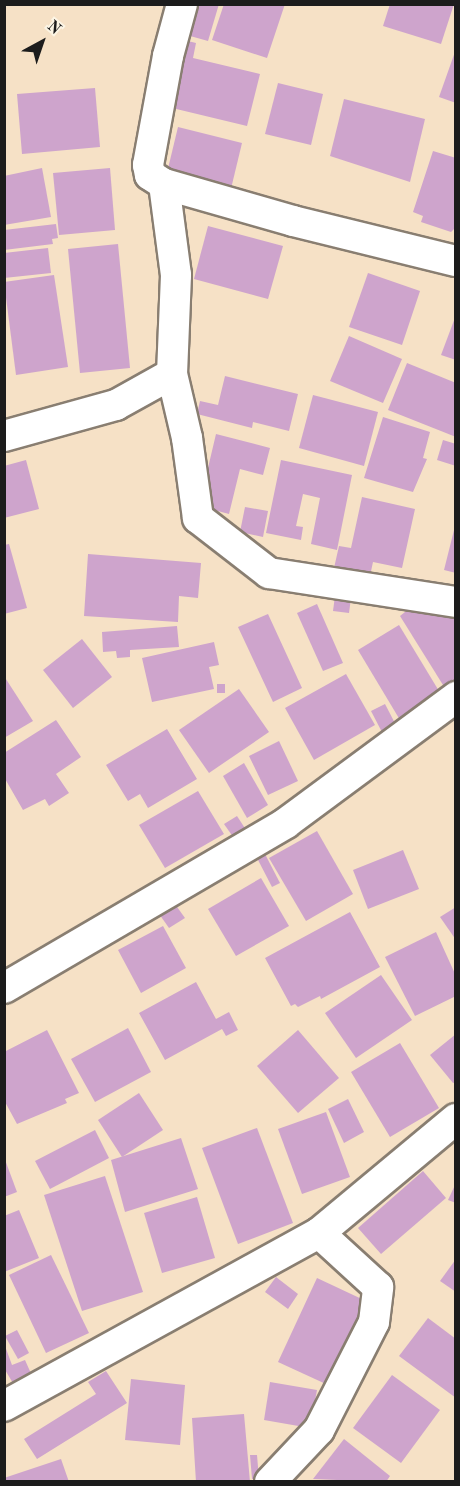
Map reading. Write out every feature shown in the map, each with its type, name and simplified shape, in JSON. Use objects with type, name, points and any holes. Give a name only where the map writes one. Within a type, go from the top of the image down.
[{"type":"street","points":[[182,4],[168,56],[148,165],[150,175],[164,184],[293,221],[456,261]]},
{"type":"street","points":[[164,184],[176,275],[172,374],[187,438],[193,506],[198,518],[269,573],[456,602]]},
{"type":"street","points":[[4,436],[116,405],[172,374]]},
{"type":"street","points":[[4,988],[286,823],[456,697]]},
{"type":"street","points":[[4,1406],[319,1233],[456,1119]]},
{"type":"street","points":[[270,1482],[319,1430],[374,1322],[378,1287],[319,1233]]},
{"type":"building","points":[[191,4],[219,4],[208,41],[183,34]]},
{"type":"building","points":[[224,4],[285,4],[267,58],[212,40]]},
{"type":"building","points":[[390,4],[454,4],[441,44],[383,26]]},
{"type":"building","points":[[184,40],[196,43],[193,58],[260,74],[247,126],[168,107]]},
{"type":"building","points":[[456,49],[456,103],[439,97]]},
{"type":"building","points":[[278,83],[323,94],[311,145],[265,134]]},
{"type":"building","points":[[95,88],[100,147],[22,154],[17,94]]},
{"type":"building","points":[[344,99],[425,119],[410,182],[330,156]]},
{"type":"building","points":[[178,127],[242,143],[229,197],[165,181]]},
{"type":"building","points":[[433,151],[456,158],[456,227],[451,232],[421,222],[423,216],[413,212]]},
{"type":"building","points":[[42,168],[51,217],[4,225],[4,176]]},
{"type":"building","points":[[110,168],[115,230],[59,235],[53,173]]},
{"type":"building","points":[[56,224],[58,238],[52,239],[53,244],[4,250],[4,230]]},
{"type":"building","points":[[208,226],[283,246],[268,299],[194,279]]},
{"type":"building","points":[[118,244],[130,368],[80,373],[68,249]]},
{"type":"building","points":[[48,248],[51,273],[4,278],[4,253]]},
{"type":"building","points":[[368,273],[420,291],[402,345],[349,327]]},
{"type":"building","points":[[54,275],[68,367],[16,375],[4,282]]},
{"type":"building","points":[[456,315],[456,360],[441,355]]},
{"type":"building","points":[[349,336],[402,359],[383,403],[330,381]]},
{"type":"building","points":[[407,363],[456,383],[456,437],[388,410]]},
{"type":"building","points":[[225,376],[298,394],[289,431],[253,422],[252,428],[197,414],[200,401],[218,405]]},
{"type":"building","points":[[313,395],[378,412],[364,466],[299,448]]},
{"type":"building","points":[[383,417],[430,432],[423,458],[427,459],[413,492],[364,478]]},
{"type":"building","points":[[216,434],[270,448],[263,475],[240,469],[229,514],[199,506]]},
{"type":"building","points":[[443,440],[456,444],[456,466],[437,460]]},
{"type":"building","points":[[26,460],[39,509],[4,518],[4,466]]},
{"type":"building","points":[[281,460],[352,475],[337,550],[311,544],[320,498],[303,494],[296,526],[303,527],[301,540],[266,533]]},
{"type":"building","points":[[362,497],[415,509],[402,568],[373,562],[370,576],[334,568],[339,546],[351,548]]},
{"type":"building","points":[[245,507],[268,511],[263,537],[240,532]]},
{"type":"building","points":[[456,522],[456,573],[444,570]]},
{"type":"building","points":[[9,544],[27,608],[4,614],[4,545]]},
{"type":"building","points":[[88,554],[201,563],[198,598],[179,596],[178,622],[84,616]]},
{"type":"building","points":[[335,596],[351,598],[349,613],[333,611]]},
{"type":"building","points":[[317,604],[343,663],[323,671],[297,613]]},
{"type":"building","points":[[410,608],[456,610],[456,688],[448,693],[400,616]]},
{"type":"building","points":[[268,614],[302,688],[273,702],[238,627]]},
{"type":"building","points":[[399,625],[442,696],[400,720],[358,650]]},
{"type":"building","points":[[177,626],[179,647],[130,650],[130,657],[117,658],[116,651],[103,652],[102,632]]},
{"type":"building","points":[[82,639],[112,677],[73,708],[43,670]]},
{"type":"building","points":[[214,642],[219,665],[209,667],[214,689],[152,702],[142,658]]},
{"type":"building","points":[[346,674],[375,725],[314,760],[285,708]]},
{"type":"building","points":[[4,676],[33,721],[4,738]]},
{"type":"building","points":[[217,684],[225,684],[225,693],[217,693]]},
{"type":"building","points":[[239,689],[269,732],[209,773],[179,730]]},
{"type":"building","points":[[385,704],[398,729],[384,736],[371,711]]},
{"type":"building","points":[[56,720],[81,757],[56,774],[69,793],[49,806],[45,799],[23,810],[4,777],[4,753]]},
{"type":"building","points":[[167,729],[197,779],[148,808],[140,794],[128,801],[106,765]]},
{"type":"building","points":[[279,741],[298,781],[268,795],[249,756]]},
{"type":"building","points":[[244,763],[268,805],[247,818],[223,776]]},
{"type":"building","points":[[198,791],[224,834],[165,868],[139,825]]},
{"type":"building","points":[[237,816],[250,836],[238,844],[224,824]]},
{"type":"building","points":[[317,831],[353,894],[306,921],[269,858]]},
{"type":"building","points":[[403,850],[419,889],[368,909],[353,870]]},
{"type":"building","points":[[265,854],[280,883],[272,887],[257,858]]},
{"type":"building","points":[[261,878],[289,926],[236,956],[208,909]]},
{"type":"building","points":[[172,900],[185,918],[169,928],[157,911]]},
{"type":"building","points":[[456,907],[456,940],[440,917]]},
{"type":"building","points":[[350,912],[380,967],[321,999],[320,996],[298,1007],[295,1004],[291,1006],[265,958]]},
{"type":"building","points":[[163,926],[186,968],[141,993],[118,950]]},
{"type":"building","points":[[436,932],[456,976],[456,996],[415,1016],[385,957]]},
{"type":"building","points":[[381,975],[412,1020],[356,1058],[325,1013]]},
{"type":"building","points":[[196,982],[216,1019],[229,1012],[238,1030],[226,1036],[222,1029],[165,1060],[139,1013]]},
{"type":"building","points":[[128,1028],[151,1072],[95,1102],[71,1059]]},
{"type":"building","points":[[47,1030],[79,1093],[65,1099],[67,1103],[17,1124],[4,1100],[4,1052]]},
{"type":"building","points":[[298,1030],[339,1078],[298,1113],[257,1066]]},
{"type":"building","points":[[456,1034],[456,1082],[453,1083],[430,1055]]},
{"type":"building","points":[[400,1043],[439,1108],[390,1137],[351,1072]]},
{"type":"building","points":[[139,1093],[163,1130],[122,1157],[98,1120]]},
{"type":"building","points":[[348,1099],[364,1132],[344,1143],[328,1109]]},
{"type":"building","points":[[326,1112],[350,1177],[302,1194],[278,1129]]},
{"type":"building","points":[[257,1128],[293,1223],[238,1244],[202,1148]]},
{"type":"building","points":[[95,1130],[109,1158],[50,1189],[35,1161]]},
{"type":"building","points":[[181,1138],[198,1189],[125,1212],[111,1160]]},
{"type":"building","points":[[4,1157],[17,1192],[4,1197]]},
{"type":"building","points":[[423,1171],[446,1198],[381,1254],[358,1228]]},
{"type":"building","points":[[105,1176],[143,1292],[82,1311],[44,1195]]},
{"type":"building","points":[[456,1183],[456,1203],[448,1200]]},
{"type":"building","points":[[197,1197],[215,1258],[162,1273],[144,1213]]},
{"type":"building","points":[[19,1210],[39,1258],[4,1272],[4,1216]]},
{"type":"building","points":[[51,1255],[89,1333],[46,1353],[9,1275]]},
{"type":"building","points":[[456,1259],[456,1292],[440,1281]]},
{"type":"building","points":[[276,1277],[298,1294],[288,1309],[265,1292]]},
{"type":"building","points":[[317,1278],[366,1301],[328,1385],[278,1362]]},
{"type":"building","points":[[428,1318],[456,1339],[456,1398],[399,1356]]},
{"type":"building","points":[[17,1330],[29,1353],[18,1359],[5,1336]]},
{"type":"building","points":[[5,1346],[12,1365],[25,1360],[33,1378],[14,1385],[4,1368]]},
{"type":"building","points":[[106,1371],[127,1403],[37,1459],[24,1439],[96,1394],[88,1382]]},
{"type":"building","points":[[392,1375],[440,1410],[401,1463],[353,1428]]},
{"type":"building","points":[[131,1379],[185,1385],[180,1445],[125,1440]]},
{"type":"building","points":[[270,1382],[317,1390],[310,1428],[264,1420]]},
{"type":"building","points":[[244,1414],[250,1482],[196,1482],[192,1418]]},
{"type":"building","points":[[344,1439],[390,1476],[386,1482],[313,1479]]},
{"type":"building","points":[[250,1455],[257,1455],[259,1479],[252,1479]]},
{"type":"building","points":[[61,1459],[69,1482],[4,1482],[4,1478]]}]
